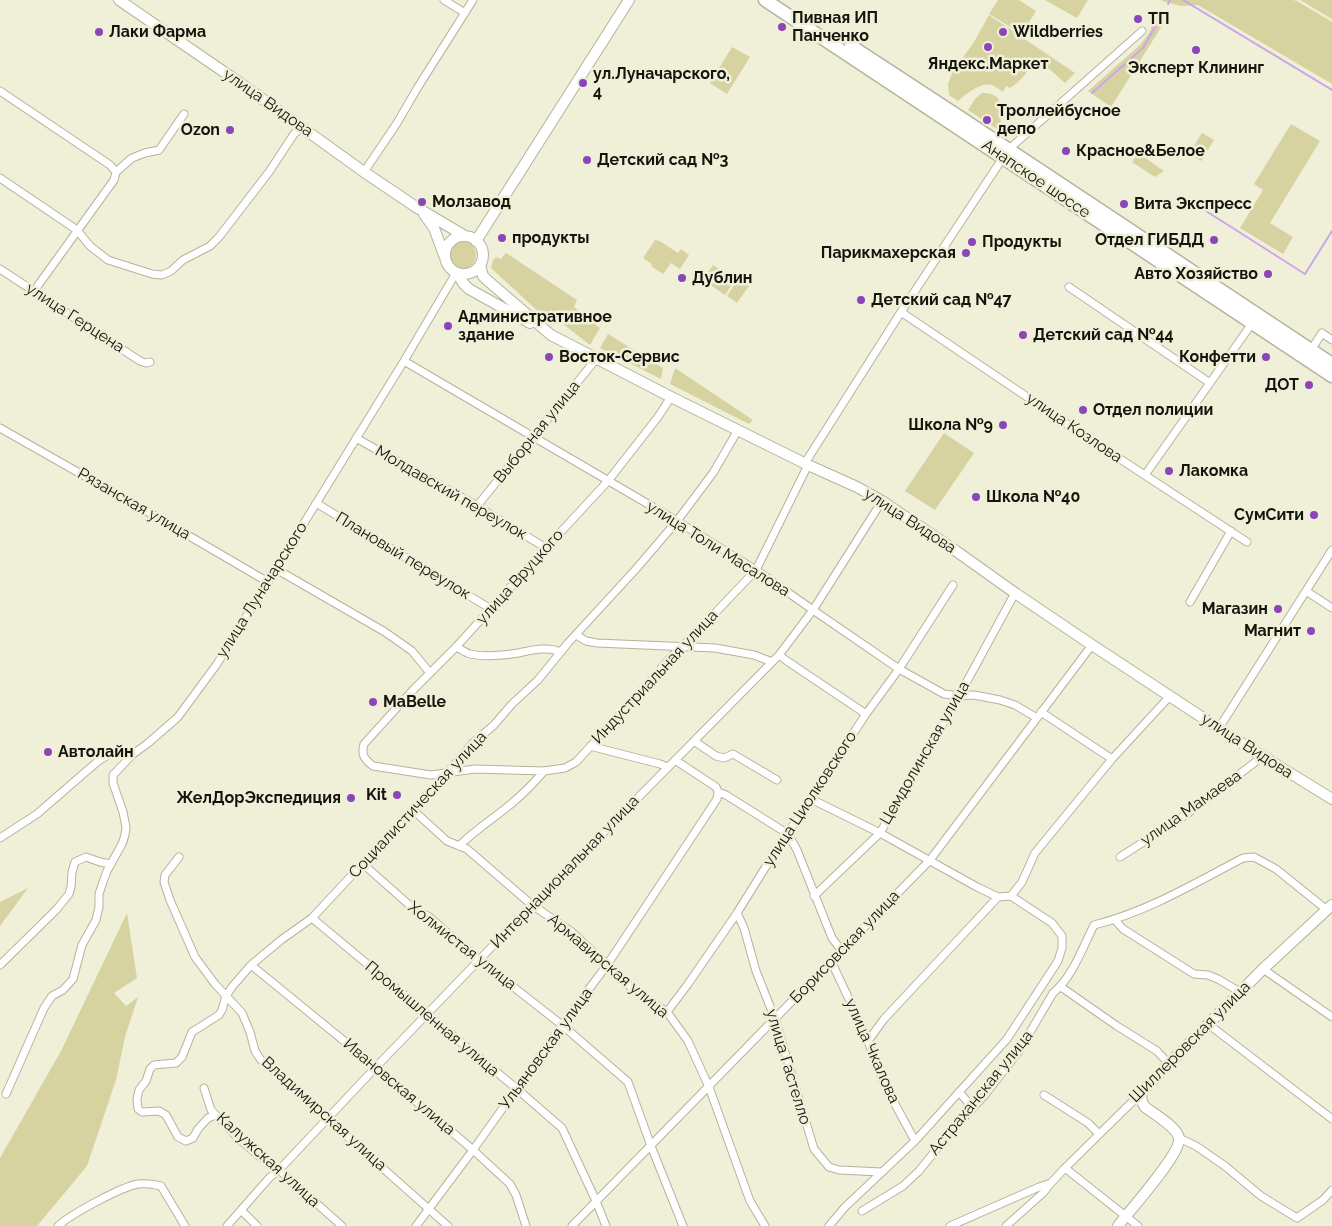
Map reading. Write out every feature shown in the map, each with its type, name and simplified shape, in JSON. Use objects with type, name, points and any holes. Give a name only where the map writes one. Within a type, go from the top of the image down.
[{"type":"highway","name":"Анапское шоссе","points":[[765,0],[1006,154],[1254,319],[1332,376]]},
{"type":"highway","name":"Анапское шоссе","points":[[780,0],[958,116],[1006,154]]},
{"type":"highway","name":"Анапское шоссе","points":[[1254,319],[1311,350],[1332,364]]},
{"type":"street","name":"улица Видова","points":[[119,0],[416,207]]},
{"type":"street","points":[[444,0],[465,13]]},
{"type":"street","points":[[364,172],[397,123],[473,0]]},
{"type":"street","points":[[476,241],[630,0]]},
{"type":"street","name":"Индустриальная улица","points":[[544,771],[565,768],[576,762],[681,647],[756,570],[807,464],[901,312],[1006,154],[1142,31]]},
{"type":"street","points":[[0,91],[110,165],[116,172]]},
{"type":"street","points":[[34,291],[114,180],[116,172],[132,158],[159,150],[184,114]]},
{"type":"street","points":[[0,178],[77,230],[90,246],[108,260],[152,274],[162,275],[171,271],[184,259],[210,246],[219,238],[294,134],[302,127]]},
{"type":"street","points":[[416,207],[465,236]]},
{"type":"street","points":[[416,207],[434,228],[444,256],[448,267],[457,273],[470,273],[480,265],[483,254],[482,249],[471,237],[460,236],[450,241],[446,246],[444,256]]},
{"type":"street","name":"улица Видова","points":[[480,265],[483,276],[487,280],[551,335],[671,397],[857,487],[956,551],[1015,593],[1261,756],[1332,799]]},
{"type":"street","name":"улица Герцена","points":[[0,269],[140,361],[150,362]]},
{"type":"street","points":[[457,273],[463,284],[469,289],[551,335]]},
{"type":"street","name":"улица Луначарского","points":[[111,864],[126,835],[123,812],[113,783],[113,775],[132,754],[147,744],[178,717],[217,664],[457,273]]},
{"type":"street","points":[[1069,287],[1210,382]]},
{"type":"street","name":"улица Козлова","points":[[901,312],[1077,431],[1247,542]]},
{"type":"street","points":[[1145,475],[1254,319]]},
{"type":"street","points":[[1311,350],[1322,333],[1332,340]]},
{"type":"street","name":"Выборная улица","points":[[478,506],[597,358]]},
{"type":"street","name":"улица Толи Масалова","points":[[404,361],[678,521],[756,570],[900,668],[944,694],[1000,700],[1015,705],[1039,715],[1112,759]]},
{"type":"street","name":"улица Вруцкого","points":[[447,773],[431,775],[373,766],[364,757],[362,751],[364,744],[608,481],[658,417],[671,397]]},
{"type":"street","name":"Рязанская улица","points":[[0,428],[268,582]]},
{"type":"street","name":"Социалистическая улица","points":[[216,1115],[208,1118],[193,1138],[186,1141],[178,1137],[166,1115],[159,1111],[142,1112],[138,1109],[139,1090],[146,1082],[154,1065],[176,1064],[187,1048],[188,1039],[192,1032],[219,1015],[226,996],[252,965],[312,918],[473,744],[538,680],[678,521],[713,473],[738,430]]},
{"type":"street","name":"Молдавский переулок","points":[[356,438],[478,506],[546,548]]},
{"type":"street","name":"Интернациональная улица","points":[[227,1226],[270,1177],[279,1170],[376,1066],[667,767],[779,655],[813,610],[882,502]]},
{"type":"street","name":"Плановый переулок","points":[[316,503],[490,609]]},
{"type":"street","points":[[1190,602],[1231,531]]},
{"type":"street","points":[[1219,728],[1332,550]]},
{"type":"street","points":[[276,569],[385,632],[412,651],[430,673]]},
{"type":"street","name":"улица Циолковского","points":[[667,1012],[736,913],[866,714],[900,668],[953,585]]},
{"type":"street","points":[[1306,591],[1332,608]]},
{"type":"street","name":"Цемдолинская улица","points":[[814,896],[880,833],[959,696],[1015,593]]},
{"type":"street","points":[[576,635],[586,641],[715,648],[754,655],[772,662]]},
{"type":"street","name":"Борисовская улица","points":[[572,1226],[930,860],[1092,644]]},
{"type":"street","points":[[456,647],[469,654],[478,655],[548,649],[561,652]]},
{"type":"street","points":[[779,655],[866,714]]},
{"type":"street","points":[[811,799],[880,833],[977,887],[998,897],[1011,896],[1022,882],[1035,853],[1112,759],[1170,696]]},
{"type":"street","points":[[694,741],[716,756],[724,758],[733,754],[778,780]]},
{"type":"street","points":[[590,746],[667,767]]},
{"type":"street","points":[[0,838],[37,814],[96,762],[111,753],[132,754]]},
{"type":"street","name":"улица Мамаева","points":[[1120,857],[1187,814],[1261,756]]},
{"type":"street","points":[[675,760],[716,787],[718,792],[726,795],[788,834],[798,850],[814,896],[832,938],[841,950]]},
{"type":"street","points":[[447,773],[475,769],[544,771]]},
{"type":"street","points":[[459,846],[469,836],[512,804],[544,771]]},
{"type":"street","name":"Ульяновская улица","points":[[416,1226],[607,966],[718,799],[718,792]]},
{"type":"street","name":"Армавирская улица","points":[[413,810],[448,840],[466,849],[532,905],[572,932],[636,991],[667,1012],[688,1040],[709,1086],[750,1201],[765,1226]]},
{"type":"street","name":"Владимирская улица","points":[[179,857],[165,875],[164,882],[167,891],[195,958],[242,1013],[255,1051],[261,1060],[448,1226]]},
{"type":"street","points":[[0,965],[56,910],[69,894],[75,862],[86,858],[111,864],[99,894],[99,908],[96,920],[82,945],[73,979],[63,990],[52,996],[44,1008],[6,1094]]},
{"type":"street","name":"Астраханская улица","points":[[862,1211],[903,1186],[914,1176],[972,1107],[984,1096],[1019,1051],[1053,993],[1061,987],[1068,977],[1094,925],[1115,920],[1151,906],[1243,858],[1254,858],[1276,869],[1329,907]]},
{"type":"street","name":"Холмистая улица","points":[[363,864],[415,910],[428,916],[479,960],[562,1025],[628,1082],[682,1226]]},
{"type":"street","name":"Астраханская улица","points":[[829,1226],[845,1206],[914,1141],[1007,1039],[1058,961],[1062,948],[1062,936],[1052,923],[1011,896]]},
{"type":"street","points":[[868,1041],[884,1019],[998,897]]},
{"type":"street","name":"Шиллеровская улица","points":[[1006,1226],[1044,1193],[1065,1168],[1140,1095],[1263,968],[1329,907]]},
{"type":"street","name":"улица Гастелло","points":[[736,913],[744,928],[756,971],[775,1019],[814,1149],[828,1167],[839,1170],[881,1172]]},
{"type":"street","name":"Промышленная улица","points":[[312,918],[562,1128],[606,1226]]},
{"type":"street","points":[[1115,920],[1123,929],[1194,974],[1208,975],[1240,992]]},
{"type":"street","name":"улица Чкалова","points":[[831,961],[868,1041],[883,1082],[914,1141]]},
{"type":"street","name":"Ивановская улица","points":[[252,965],[376,1066],[510,1184],[516,1195],[526,1226]]},
{"type":"street","points":[[1263,968],[1332,1017]]},
{"type":"street","points":[[1061,987],[1117,1026],[1157,1050],[1169,1064]]},
{"type":"street","points":[[1208,1024],[1332,1119]]},
{"type":"street","name":"Калужская улица","points":[[204,1088],[211,1110],[236,1136],[279,1170],[342,1226]]},
{"type":"street","points":[[959,1092],[972,1107]]},
{"type":"street","points":[[1044,1095],[1088,1124],[1099,1134]]},
{"type":"street","points":[[1140,1095],[1145,1107],[1174,1130],[1179,1138],[1196,1146],[1225,1166],[1262,1196],[1297,1218],[1323,1200],[1332,1190]]},
{"type":"street","points":[[1118,1226],[1169,1162],[1178,1148],[1179,1138]]},
{"type":"street","points":[[1065,1168],[1138,1226]]},
{"type":"street","name":"Шиллеровская улица","points":[[950,1226],[1051,1183]]},
{"type":"street","points":[[58,1226],[82,1210],[124,1188],[138,1184],[161,1186],[185,1226]]},
{"type":"street","points":[[240,1210],[257,1226]]},
{"type":"shaded area","points":[[998,0],[1019,0],[1036,11],[1022,34],[989,14]]},
{"type":"shaded area","points":[[1045,0],[1088,0],[1077,18]]},
{"type":"shaded area","points":[[1162,0],[1297,1],[1332,22],[1332,84],[1198,5],[1181,6]]},
{"type":"shaded area","points":[[1300,0],[1332,0],[1332,19]]},
{"type":"shaded area","points":[[1159,11],[1170,13],[1111,107],[1088,91],[1140,45],[1149,33]]},
{"type":"shaded area","points":[[989,15],[1075,73],[1065,83],[1037,58],[1018,82],[1010,88],[1006,86],[1003,92],[993,86],[983,85],[958,101],[949,95],[948,84],[952,73],[974,42]]},
{"type":"shaded area","points":[[732,47],[750,57],[727,94],[710,83]]},
{"type":"shaded area","points":[[982,93],[996,96],[999,100],[1001,105],[1000,131],[968,110],[975,99]]},
{"type":"shaded area","points":[[1291,124],[1320,141],[1270,223],[1293,237],[1283,254],[1240,228],[1263,190],[1254,184]]},
{"type":"shaded area","points":[[1202,133],[1214,140],[1201,161],[1189,154]]},
{"type":"shaded area","points":[[1138,153],[1164,171],[1155,177],[1132,162]]},
{"type":"shaded area","points":[[655,240],[660,241],[678,253],[681,249],[689,255],[680,269],[671,263],[663,274],[643,258]]},
{"type":"shaded area","points":[[462,241],[472,245],[476,255],[472,265],[462,269],[452,265],[448,255],[452,245]]},
{"type":"shaded area","points":[[506,253],[577,300],[574,307],[600,328],[590,345],[563,324],[542,315],[491,268],[496,257],[501,259]]},
{"type":"shaded area","points":[[713,265],[735,280],[725,295],[703,280]]},
{"type":"shaded area","points":[[743,272],[749,276],[744,283],[749,286],[737,303],[727,296]]},
{"type":"shaded area","points":[[608,334],[663,368],[661,379],[600,348]]},
{"type":"shaded area","points":[[675,368],[753,420],[749,424],[670,384]]},
{"type":"shaded area","points":[[944,433],[974,453],[935,510],[905,491]]},
{"type":"shaded area","points":[[28,888],[0,926],[0,902]]},
{"type":"shaded area","points":[[127,913],[137,978],[114,993],[126,1006],[138,997],[125,1037],[116,1080],[87,1166],[37,1226],[0,1226],[0,1158],[61,1051]]},
{"type":"waterway","points":[[1168,4],[1170,0]]},
{"type":"waterway","points":[[1183,0],[1332,90]]},
{"type":"waterway","points":[[1092,93],[1143,48],[1163,13]]},
{"type":"waterway","points":[[1184,197],[1305,274],[1332,231]]},
{"type":"place","name":"ТП","points":[[1138,19]]},
{"type":"place","name":"Пивная ИП Панченко","points":[[782,27]]},
{"type":"place","name":"Лаки Фарма","points":[[99,32]]},
{"type":"place","name":"Wildberries","points":[[1003,32]]},
{"type":"place","name":"Яндекс.Маркет","points":[[988,47]]},
{"type":"place","name":"Эксперт Клининг","points":[[1196,50]]},
{"type":"place","name":"ул.Луначарского, 4","points":[[583,83]]},
{"type":"place","name":"Троллейбусное депо","points":[[987,120]]},
{"type":"place","name":"Ozon","points":[[230,130]]},
{"type":"place","name":"Красное&Белое","points":[[1066,151]]},
{"type":"place","name":"Детский сад №3","points":[[587,160]]},
{"type":"place","name":"Молзавод","points":[[422,202]]},
{"type":"place","name":"Вита Экспресс","points":[[1124,204]]},
{"type":"place","name":"продукты","points":[[502,238]]},
{"type":"place","name":"Отдел ГИБДД","points":[[1214,240]]},
{"type":"place","name":"Продукты","points":[[972,242]]},
{"type":"place","name":"Парикмахерская","points":[[966,253]]},
{"type":"place","name":"Авто Хозяйство","points":[[1268,274]]},
{"type":"place","name":"Дублин","points":[[682,278]]},
{"type":"place","name":"Детский сад №47","points":[[861,300]]},
{"type":"place","name":"Административное здание","points":[[448,326]]},
{"type":"place","name":"Детский сад №44","points":[[1023,335]]},
{"type":"place","name":"Восток-Сервис","points":[[549,357]]},
{"type":"place","name":"Конфетти","points":[[1266,357]]},
{"type":"place","name":"ДОТ","points":[[1309,385]]},
{"type":"place","name":"Отдел полиции","points":[[1083,410]]},
{"type":"place","name":"Школа №9","points":[[1003,425]]},
{"type":"place","name":"Лакомка","points":[[1169,471]]},
{"type":"place","name":"Школа №40","points":[[976,497]]},
{"type":"place","name":"СумСити","points":[[1314,515]]},
{"type":"place","name":"Магазин","points":[[1278,609]]},
{"type":"place","name":"Магнит","points":[[1311,631]]},
{"type":"place","name":"MaBelle","points":[[373,702]]},
{"type":"place","name":"Автолайн","points":[[48,752]]},
{"type":"place","name":"Kit","points":[[397,795]]},
{"type":"place","name":"ЖелДорЭкспедиция","points":[[351,798]]}]
